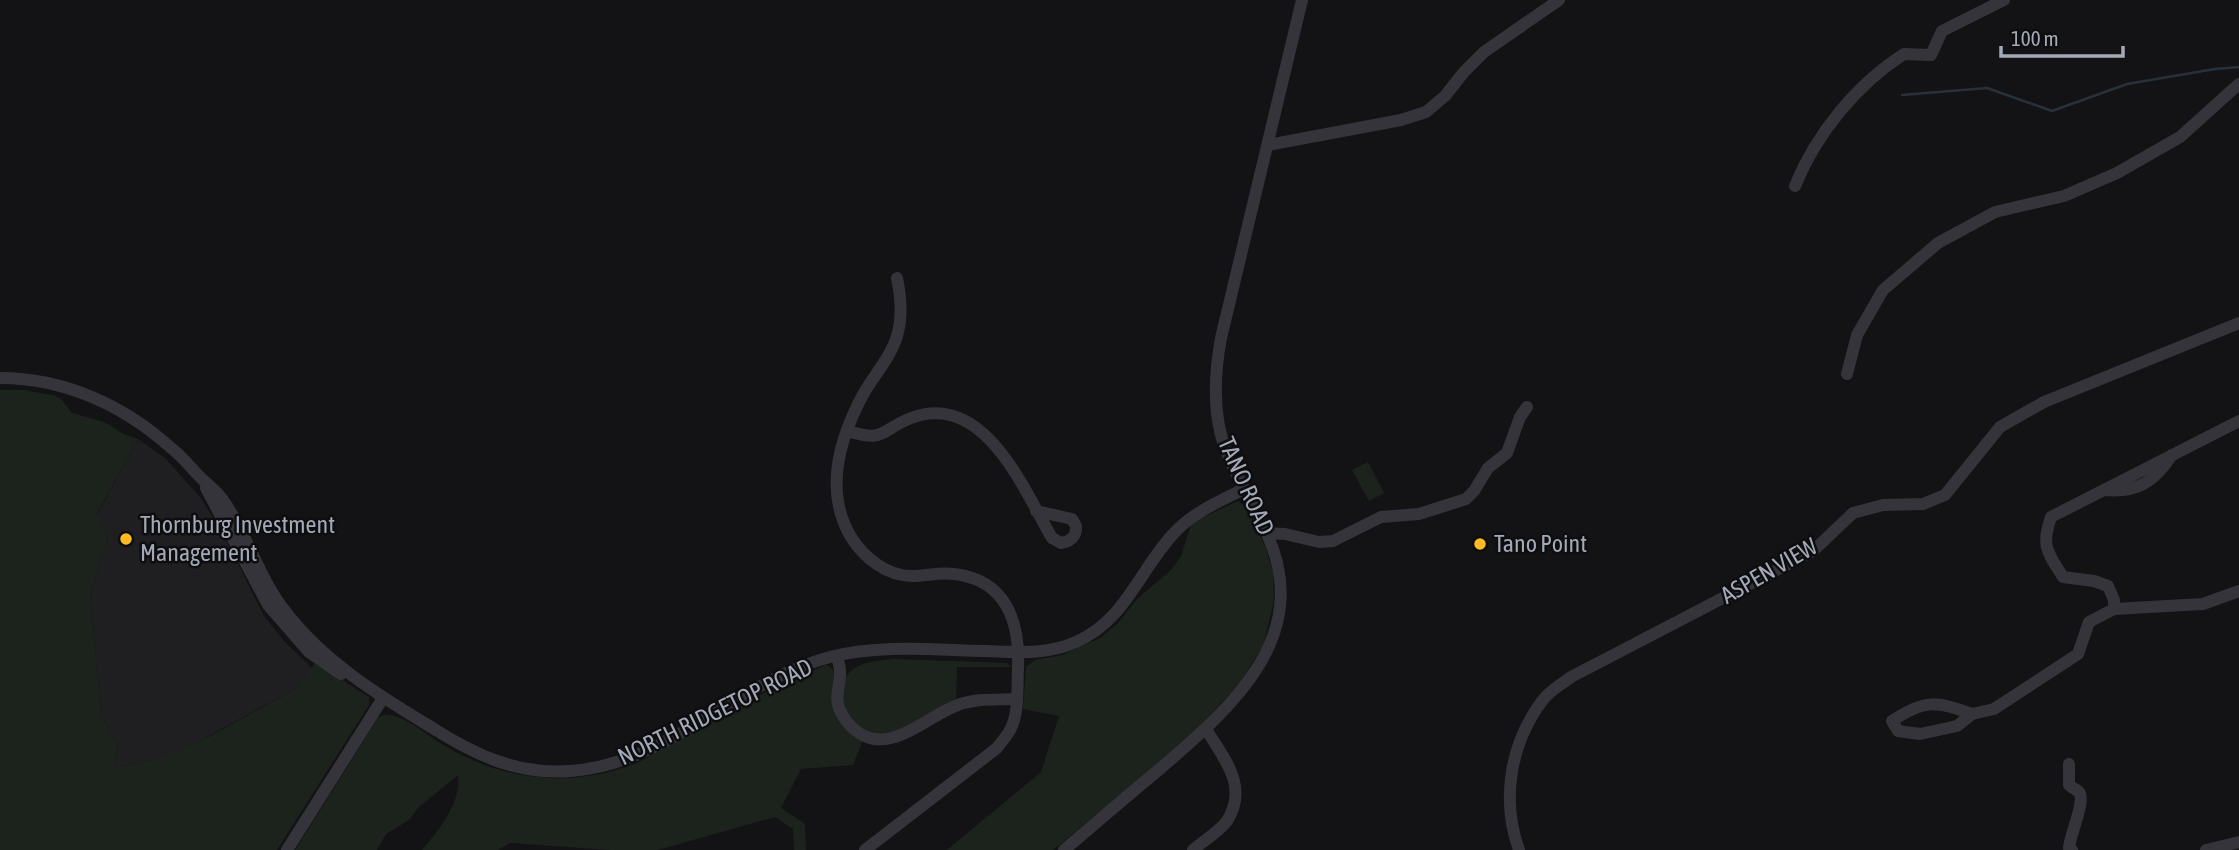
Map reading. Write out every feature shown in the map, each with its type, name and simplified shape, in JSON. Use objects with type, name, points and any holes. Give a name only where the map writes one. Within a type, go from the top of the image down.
[{"type":"street","name":"TANO ROAD","points":[[1064,850],[1206,729],[1239,693],[1261,663],[1277,628],[1282,586],[1280,570],[1267,533],[1222,438],[1216,405],[1216,364],[1302,0]]},
{"type":"street","points":[[1268,145],[1401,120],[1426,112],[1445,96],[1484,52],[1559,0]]},
{"type":"street","points":[[1795,186],[1802,168],[1821,138],[1864,86],[1905,54],[1931,55],[1942,30],[2004,0]]},
{"type":"street","points":[[1847,374],[1857,335],[1883,290],[1938,243],[1995,212],[2064,196],[2117,173],[2180,137],[2239,84]]},
{"type":"street","points":[[865,850],[997,748],[1011,729],[1017,699],[1018,633],[1009,609],[997,594],[981,582],[952,573],[911,576],[877,565],[859,549],[841,516],[836,488],[837,463],[865,393],[897,336],[901,307],[897,278]]},
{"type":"street","name":"ASPEN VIEW","points":[[1519,850],[1510,819],[1511,770],[1539,695],[1813,551],[1853,513],[1882,505],[1923,504],[1945,495],[2000,427],[2045,402],[2239,323]]},
{"type":"street","name":"NORTH RIDGETOP ROAD","points":[[0,378],[50,384],[85,394],[132,417],[160,438],[214,488],[227,505],[262,575],[286,611],[306,635],[354,678],[464,747],[494,761],[536,771],[599,768],[632,758],[787,673],[837,656],[887,649],[1019,652],[1058,648],[1078,641],[1100,628],[1125,603],[1181,526],[1204,509],[1244,489]]},
{"type":"street","points":[[1267,533],[1319,542],[1334,541],[1381,517],[1419,514],[1466,499],[1488,468],[1507,453],[1520,417],[1527,407]]},
{"type":"street","points":[[848,431],[876,437],[909,419],[932,414],[969,422],[995,444],[1036,511]]},
{"type":"street","points":[[2114,609],[2114,600],[2108,586],[2094,581],[2063,577],[2052,560],[2044,536],[2051,517],[2239,421]]},
{"type":"street","points":[[1972,714],[1944,703],[1926,704],[1908,710],[1892,721],[1898,731],[1920,734],[1957,726],[1972,714],[1994,709],[2078,654],[2089,622],[2114,609],[2203,604],[2239,591]]},
{"type":"street","points":[[837,656],[840,668],[836,694],[839,708],[854,729],[873,738],[895,737],[949,708],[967,702],[1017,699]]},
{"type":"street","points":[[287,850],[383,698]]},
{"type":"street","points":[[1193,850],[1226,822],[1236,800],[1234,774],[1206,729]]},
{"type":"street","points":[[2069,764],[2069,785],[2080,793],[2083,802],[2070,834],[2069,848],[2073,850]]},
{"type":"street","points":[[2206,850],[2239,842]]},
{"type":"shaded area","points":[[0,390],[25,390],[56,396],[72,413],[104,422],[138,439],[97,514],[107,539],[90,595],[101,714],[118,747],[114,768],[156,759],[208,737],[299,687],[315,663],[369,697],[369,705],[277,850],[0,850]]},
{"type":"shaded area","points":[[138,439],[165,458],[200,497],[220,528],[264,616],[285,642],[313,669],[299,687],[190,746],[156,759],[114,768],[118,747],[101,714],[90,595],[107,539],[97,515]]},
{"type":"shaded area","points":[[1368,462],[1384,493],[1369,501],[1352,470]]},
{"type":"shaded area","points":[[1238,501],[1245,506],[1266,548],[1273,573],[1274,601],[1264,643],[1241,682],[1201,725],[1157,765],[1053,850],[947,850],[1041,772],[1059,716],[1023,709],[1026,667],[1035,660],[1062,655],[1100,638],[1118,623],[1137,599],[1171,570],[1181,556],[1191,525]]},
{"type":"shaded area","points":[[893,659],[1007,663],[1011,667],[957,667],[956,703],[900,730],[881,734],[870,732],[852,719],[846,710],[841,689],[852,670],[871,662]]},
{"type":"shaded area","points":[[826,665],[834,673],[833,695],[863,740],[853,765],[801,769],[781,808],[805,824],[806,850],[794,850],[793,829],[775,817],[658,850],[610,850],[510,843],[498,850],[422,850],[442,825],[453,805],[458,775],[419,807],[409,820],[386,834],[377,850],[295,850],[378,718],[383,715],[398,717],[463,756],[487,766],[536,777],[587,776],[637,763],[782,683]]},
{"type":"waterway","points":[[1902,95],[1987,88],[2052,111],[2127,84],[2239,67]]},
{"type":"place","name":"Thornburg Investment Management","points":[[126,539]]},
{"type":"place","name":"Tano Point","points":[[1480,544]]}]
